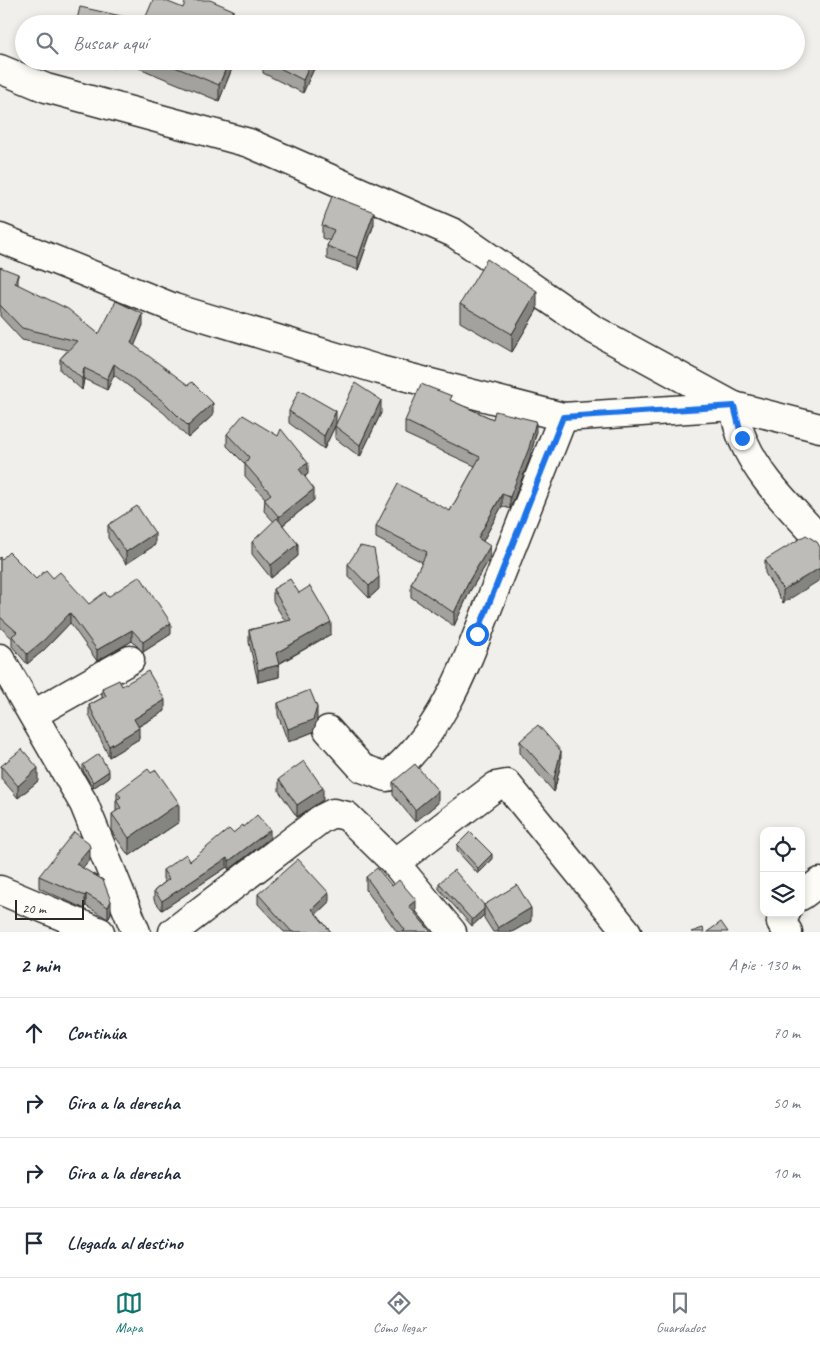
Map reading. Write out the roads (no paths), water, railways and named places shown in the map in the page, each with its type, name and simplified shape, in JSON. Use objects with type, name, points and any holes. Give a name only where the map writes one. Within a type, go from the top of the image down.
[{"type":"street","points":[[0,69],[46,88],[249,143],[454,233],[591,328],[734,406],[820,428]]},
{"type":"street","points":[[0,238],[174,308],[380,370],[563,417],[734,406]]},
{"type":"street","points":[[734,406],[742,438],[754,463],[773,490],[820,540]]},
{"type":"street","points":[[328,730],[362,768],[387,777],[409,760],[432,730],[465,667],[563,417]]},
{"type":"street","points":[[0,658],[34,714],[84,804],[136,932]]},
{"type":"street","points":[[34,714],[130,660]]},
{"type":"street","points":[[395,863],[496,786],[507,784],[627,932]]},
{"type":"street","points":[[173,932],[316,823],[333,813],[347,816],[395,863],[452,932]]},
{"type":"street","points":[[805,893],[820,882]]},
{"type":"street","points":[[0,890],[100,932]]},
{"type":"street","points":[[784,917],[781,922],[788,932]]}]
